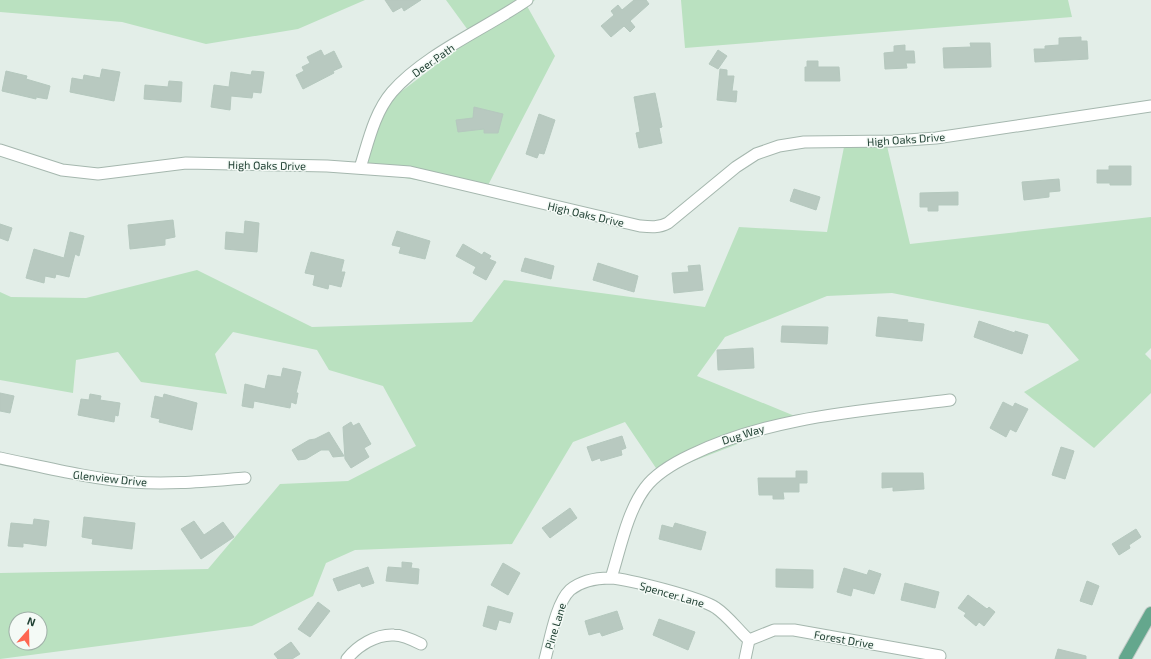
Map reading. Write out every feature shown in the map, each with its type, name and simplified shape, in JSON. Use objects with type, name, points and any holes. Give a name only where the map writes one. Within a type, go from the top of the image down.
[{"type":"main road","points":[[1125,659],[1151,613]]},
{"type":"street","name":"Deer Path","points":[[360,168],[378,115],[391,93],[418,69],[527,0]]},
{"type":"street","name":"High Oaks Drive","points":[[0,150],[62,170],[98,174],[186,163],[360,168],[429,175],[640,226],[651,227],[662,226],[668,223],[736,167],[752,157],[779,146],[804,142],[893,141],[936,138],[1151,106]]},
{"type":"street","name":"Dug Way","points":[[611,578],[632,514],[644,488],[662,471],[680,460],[722,440],[776,424],[950,400]]},
{"type":"street","name":"Glenview Drive","points":[[0,458],[69,474],[132,482],[191,482],[245,478]]},
{"type":"street","name":"Spencer Lane","points":[[611,578],[648,586],[706,603],[716,608],[749,640]]},
{"type":"street","name":"Pine Lane","points":[[545,659],[555,622],[564,598],[569,591],[577,585],[590,580],[611,578]]},
{"type":"street","name":"Forest Drive","points":[[749,640],[774,630],[794,630],[940,656]]},
{"type":"street","points":[[347,659],[366,643],[386,635],[394,634],[421,644]]},
{"type":"street","points":[[745,659],[749,640]]},
{"type":"green space","points":[[0,0],[365,0],[298,29],[206,44],[122,22],[0,12]]},
{"type":"green space","points":[[446,0],[535,0],[527,6],[555,56],[485,191],[361,171],[390,100],[473,37]]},
{"type":"green space","points":[[681,0],[1068,0],[1072,17],[685,48]]},
{"type":"green space","points":[[887,146],[910,244],[1151,217],[1151,348],[1145,354],[1151,360],[1151,393],[1094,448],[1024,392],[1079,360],[1048,324],[892,293],[827,296],[725,337],[697,376],[802,419],[660,474],[625,422],[573,442],[512,544],[355,550],[326,563],[313,596],[252,626],[0,659],[0,573],[208,569],[280,484],[348,481],[416,446],[383,386],[329,370],[317,350],[233,332],[215,354],[227,394],[141,382],[118,352],[76,360],[73,393],[0,380],[0,292],[11,297],[86,298],[197,270],[312,327],[472,322],[504,280],[705,307],[739,227],[827,232],[844,147]]},
{"type":"building","points":[[385,0],[421,0],[404,11],[402,7],[393,12]]},
{"type":"building","points":[[634,0],[646,0],[649,4],[630,21],[635,27],[630,32],[624,26],[611,37],[601,26],[614,15],[611,11],[618,5],[622,10]]},
{"type":"building","points":[[1081,37],[1081,41],[1087,41],[1088,59],[1035,62],[1034,49],[1045,49],[1045,46],[1059,45],[1059,38]]},
{"type":"building","points":[[970,43],[990,43],[991,67],[944,68],[943,48],[971,47]]},
{"type":"building","points":[[905,45],[905,51],[914,51],[915,63],[906,63],[907,68],[885,69],[884,53],[894,52],[894,46]]},
{"type":"building","points":[[321,50],[324,56],[334,51],[342,67],[333,71],[334,73],[303,89],[296,75],[304,71],[302,67],[310,63],[307,57]]},
{"type":"building","points":[[718,50],[727,56],[718,69],[709,64]]},
{"type":"building","points":[[807,61],[818,61],[818,67],[839,67],[840,81],[805,81],[805,67],[807,67]]},
{"type":"building","points":[[102,69],[120,72],[114,101],[70,92],[72,78],[83,80],[84,75],[100,78]]},
{"type":"building","points":[[720,69],[727,70],[727,76],[734,76],[732,91],[737,91],[736,102],[717,100]]},
{"type":"building","points":[[6,71],[27,76],[26,79],[50,86],[47,99],[36,97],[36,99],[2,91]]},
{"type":"building","points":[[252,71],[264,72],[261,93],[253,92],[252,98],[231,96],[230,110],[211,107],[214,85],[229,87],[231,72],[251,75]]},
{"type":"building","points":[[169,81],[182,82],[181,102],[144,99],[145,85],[168,87]]},
{"type":"building","points":[[655,93],[662,127],[659,128],[662,143],[639,148],[636,133],[640,132],[634,97]]},
{"type":"building","points":[[474,107],[503,114],[498,133],[484,133],[484,129],[458,132],[456,120],[473,118]]},
{"type":"building","points":[[539,114],[555,120],[544,154],[539,153],[537,158],[526,154]]},
{"type":"building","points":[[1109,166],[1131,166],[1131,185],[1110,185],[1110,183],[1097,183],[1097,170],[1109,170]]},
{"type":"building","points":[[1059,179],[1060,191],[1049,192],[1049,197],[1024,200],[1022,182]]},
{"type":"building","points":[[794,189],[820,197],[816,210],[790,201]]},
{"type":"building","points":[[958,192],[958,205],[938,205],[938,211],[928,211],[928,207],[920,207],[920,193]]},
{"type":"building","points":[[173,220],[175,237],[165,239],[165,245],[130,249],[128,225]]},
{"type":"building","points":[[245,221],[259,223],[257,252],[225,249],[226,232],[244,234]]},
{"type":"building","points":[[0,224],[12,228],[8,241],[0,238]]},
{"type":"building","points":[[397,231],[430,241],[425,259],[399,253],[401,247],[392,245]]},
{"type":"building","points":[[70,232],[84,236],[79,256],[75,254],[69,277],[56,274],[55,278],[45,276],[44,283],[26,278],[34,249],[64,258]]},
{"type":"building","points":[[463,244],[482,255],[484,252],[491,256],[489,259],[496,262],[486,280],[473,273],[476,267],[456,256]]},
{"type":"building","points":[[311,252],[344,260],[341,272],[345,272],[341,287],[329,284],[328,289],[313,285],[315,275],[305,273]]},
{"type":"building","points":[[525,258],[554,266],[551,279],[521,271]]},
{"type":"building","points":[[598,263],[638,276],[634,292],[593,280]]},
{"type":"building","points":[[700,265],[703,290],[674,293],[672,273],[689,272],[688,266]]},
{"type":"building","points":[[878,317],[908,320],[907,322],[924,324],[922,341],[876,336]]},
{"type":"building","points":[[979,321],[1015,333],[1015,331],[1028,335],[1022,354],[974,337]]},
{"type":"building","points":[[782,326],[828,327],[827,344],[781,342]]},
{"type":"building","points":[[753,348],[754,368],[718,370],[717,350]]},
{"type":"building","points":[[283,368],[301,372],[296,393],[298,393],[296,404],[291,402],[290,408],[254,401],[253,408],[242,406],[245,384],[265,389],[268,375],[281,377]]},
{"type":"building","points":[[0,393],[14,396],[10,413],[0,411]]},
{"type":"building","points":[[90,394],[101,396],[100,400],[120,403],[118,416],[115,415],[114,422],[78,415],[81,399],[89,400]]},
{"type":"building","points":[[164,394],[197,403],[192,430],[159,422],[160,419],[151,417],[155,396],[163,398]]},
{"type":"building","points":[[1003,402],[1013,407],[1015,403],[1028,409],[1016,432],[1010,429],[1006,437],[990,428]]},
{"type":"building","points":[[351,422],[353,426],[359,423],[371,444],[364,448],[369,457],[351,468],[345,459],[343,427]]},
{"type":"building","points":[[329,432],[344,456],[333,457],[329,450],[321,450],[306,459],[298,460],[292,450],[309,440],[315,439]]},
{"type":"building","points":[[622,436],[626,448],[621,450],[622,455],[601,461],[600,458],[592,461],[587,447]]},
{"type":"building","points":[[1061,447],[1074,451],[1065,479],[1052,475]]},
{"type":"building","points":[[796,471],[807,471],[807,483],[799,483],[799,492],[783,492],[784,499],[773,499],[773,495],[759,495],[758,478],[796,478]]},
{"type":"building","points":[[882,473],[923,473],[924,489],[893,491],[893,487],[882,488]]},
{"type":"building","points":[[570,508],[577,518],[550,538],[542,528]]},
{"type":"building","points":[[84,517],[135,523],[132,549],[92,544],[93,539],[82,537]]},
{"type":"building","points":[[34,519],[49,521],[46,546],[23,543],[23,547],[8,546],[11,523],[33,525]]},
{"type":"building","points":[[194,521],[204,535],[223,522],[234,537],[201,559],[181,529]]},
{"type":"building","points":[[675,523],[706,532],[701,550],[659,539],[662,525],[673,528]]},
{"type":"building","points":[[1136,529],[1141,537],[1129,545],[1130,548],[1119,555],[1112,544]]},
{"type":"building","points":[[402,562],[412,563],[411,568],[419,569],[418,584],[386,581],[388,567],[402,568]]},
{"type":"building","points":[[503,563],[520,573],[508,595],[491,585]]},
{"type":"building","points":[[368,567],[374,583],[362,587],[360,583],[338,591],[333,579]]},
{"type":"building","points":[[844,568],[867,575],[869,570],[881,574],[874,594],[853,588],[851,596],[837,592]]},
{"type":"building","points":[[776,569],[813,570],[813,588],[776,587]]},
{"type":"building","points":[[1087,581],[1099,586],[1092,605],[1080,601]]},
{"type":"building","points":[[905,583],[939,592],[935,608],[901,600]]},
{"type":"building","points":[[968,595],[987,609],[989,607],[995,612],[984,626],[979,622],[976,626],[964,616],[966,613],[958,608]]},
{"type":"building","points":[[318,602],[330,611],[310,637],[298,629]]},
{"type":"building","points":[[488,606],[513,613],[510,623],[499,620],[496,630],[483,626]]},
{"type":"building","points":[[617,611],[623,629],[602,636],[600,632],[589,635],[585,621]]},
{"type":"building","points":[[659,619],[695,632],[688,650],[653,635]]},
{"type":"building","points":[[291,642],[300,654],[292,659],[278,659],[274,654]]},
{"type":"building","points":[[1058,649],[1086,656],[1086,659],[1055,659]]}]
